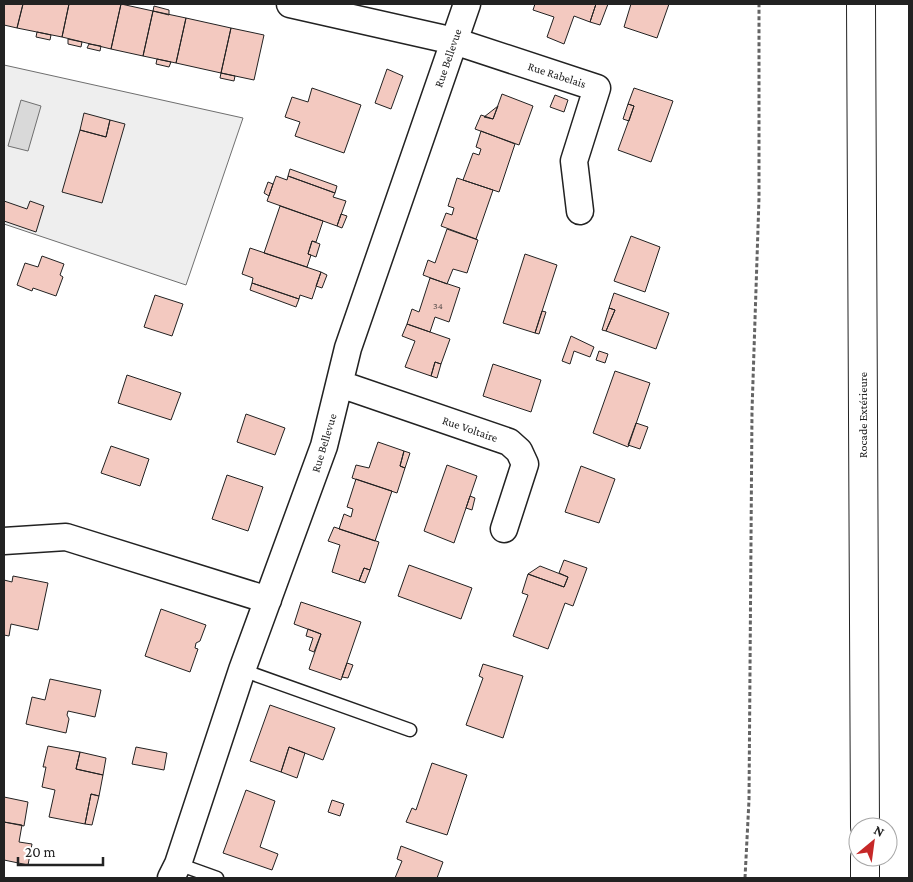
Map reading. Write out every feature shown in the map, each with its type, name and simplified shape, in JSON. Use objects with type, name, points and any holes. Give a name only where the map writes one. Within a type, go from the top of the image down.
[{"type":"highway","name":"Rocade Extérieure","points":[[861,4],[865,817]]},
{"type":"street","points":[[290,4],[454,41]]},
{"type":"street","name":"Rue Bellevue","points":[[174,871],[242,670],[324,446],[348,348],[467,4]]},
{"type":"street","name":"Rue Rabelais","points":[[454,41],[597,88],[574,161],[580,211]]},
{"type":"street","name":"Rue Voltaire","points":[[340,384],[509,442],[519,451],[525,464],[504,529]]},
{"type":"street","points":[[4,541],[66,537],[268,600]]},
{"type":"lane","points":[[242,670],[410,730]]},
{"type":"lane","points":[[174,871],[217,878]]},
{"type":"path","points":[[745,878],[749,800],[752,411],[759,198],[759,4]]},
{"type":"shaded area","points":[[4,65],[243,118],[186,285],[4,224]]},
{"type":"shaded area","points":[[21,100],[41,106],[28,151],[8,146]]},
{"type":"building","points":[[4,4],[23,4],[17,28],[4,25]]},
{"type":"building","points":[[23,4],[69,4],[62,37],[17,28]]},
{"type":"building","points":[[69,4],[121,4],[111,49],[62,37]]},
{"type":"building","points":[[121,4],[153,11],[143,56],[111,49]]},
{"type":"building","points":[[535,4],[596,4],[590,22],[574,16],[564,44],[547,37],[554,17],[533,10]]},
{"type":"building","points":[[596,4],[608,4],[600,25],[590,22]]},
{"type":"building","points":[[631,4],[669,4],[657,38],[624,27]]},
{"type":"building","points":[[154,6],[169,10],[169,15],[153,11]]},
{"type":"building","points":[[153,11],[186,18],[176,63],[143,56]]},
{"type":"building","points":[[186,18],[231,28],[221,73],[176,63]]},
{"type":"building","points":[[231,28],[264,35],[254,80],[221,73]]},
{"type":"building","points":[[37,32],[51,35],[50,40],[36,37]]},
{"type":"building","points":[[68,39],[82,42],[81,47],[68,44]]},
{"type":"building","points":[[89,44],[101,46],[100,51],[87,48]]},
{"type":"building","points":[[157,59],[171,62],[169,67],[156,64]]},
{"type":"building","points":[[387,69],[403,76],[391,109],[375,103]]},
{"type":"building","points":[[221,73],[235,76],[234,81],[220,78]]},
{"type":"building","points":[[312,88],[361,105],[344,153],[295,136],[300,122],[285,117],[292,97],[308,102]]},
{"type":"building","points":[[634,88],[673,101],[651,162],[618,150],[634,106],[628,104]]},
{"type":"building","points":[[502,94],[533,106],[519,145],[475,129],[481,115],[493,119]]},
{"type":"building","points":[[555,95],[568,100],[564,112],[550,107]]},
{"type":"building","points":[[628,104],[634,106],[629,121],[623,119]]},
{"type":"building","points":[[498,106],[493,119],[484,117]]},
{"type":"building","points":[[84,113],[110,120],[106,137],[80,130]]},
{"type":"building","points":[[110,120],[125,124],[102,203],[62,192],[80,130],[106,137]]},
{"type":"building","points":[[481,131],[515,144],[499,192],[463,180],[473,153],[479,155],[481,149],[476,147]]},
{"type":"building","points":[[290,169],[337,186],[335,193],[288,176]]},
{"type":"building","points":[[276,176],[287,180],[288,176],[335,193],[333,197],[346,201],[337,226],[267,201]]},
{"type":"building","points":[[457,178],[493,190],[476,239],[441,226],[446,213],[452,215],[454,208],[448,206]]},
{"type":"building","points":[[268,182],[273,184],[269,196],[264,193]]},
{"type":"building","points":[[4,201],[27,209],[30,201],[44,206],[36,232],[4,221]]},
{"type":"building","points":[[280,206],[323,221],[316,242],[312,241],[308,254],[311,255],[307,267],[264,253]]},
{"type":"building","points":[[341,214],[347,216],[342,228],[337,226]]},
{"type":"building","points":[[447,229],[478,240],[467,273],[453,269],[447,284],[423,275],[428,260],[435,263]]},
{"type":"building","points":[[631,236],[660,247],[645,292],[614,281]]},
{"type":"building","points":[[312,241],[320,244],[316,257],[308,254]]},
{"type":"building","points":[[250,248],[321,272],[312,299],[300,295],[299,299],[252,283],[253,278],[242,274]]},
{"type":"building","points":[[525,254],[557,265],[535,333],[503,323]]},
{"type":"building","points":[[42,256],[64,264],[60,275],[63,277],[56,296],[33,288],[32,291],[17,285],[25,263],[38,267]]},
{"type":"building","points":[[321,272],[327,275],[322,288],[316,286]]},
{"type":"building","points":[[430,278],[460,288],[449,322],[435,317],[430,332],[407,324],[412,309],[419,312]]},
{"type":"building","points":[[252,283],[299,299],[296,307],[250,290]]},
{"type":"building","points":[[614,293],[669,313],[656,349],[606,331],[615,310],[609,308]]},
{"type":"building","points":[[155,295],[183,304],[172,336],[144,327]]},
{"type":"building","points":[[609,308],[615,310],[606,331],[602,330]]},
{"type":"building","points":[[542,311],[546,312],[539,334],[535,333]]},
{"type":"building","points":[[407,324],[450,339],[441,364],[435,362],[431,376],[405,367],[415,341],[402,336]]},
{"type":"building","points":[[571,336],[594,347],[590,357],[574,351],[570,364],[562,361]]},
{"type":"building","points":[[599,351],[608,354],[605,363],[596,360]]},
{"type":"building","points":[[435,362],[441,364],[437,378],[431,376]]},
{"type":"building","points":[[493,364],[541,380],[531,412],[483,396]]},
{"type":"building","points":[[615,371],[650,383],[628,447],[593,433]]},
{"type":"building","points":[[127,375],[181,393],[171,420],[118,403]]},
{"type":"building","points":[[246,414],[285,428],[275,455],[237,442]]},
{"type":"building","points":[[636,423],[648,427],[640,449],[628,445]]},
{"type":"building","points":[[378,442],[404,451],[400,466],[405,468],[397,493],[352,478],[356,465],[369,468]]},
{"type":"building","points":[[111,446],[149,459],[140,486],[101,473]]},
{"type":"building","points":[[404,451],[410,453],[405,468],[400,466]]},
{"type":"building","points":[[447,465],[477,476],[454,543],[424,531]]},
{"type":"building","points":[[581,466],[615,479],[599,523],[565,512]]},
{"type":"building","points":[[227,475],[263,487],[248,531],[212,519]]},
{"type":"building","points":[[356,479],[392,491],[375,541],[339,529],[344,514],[351,517],[353,509],[347,507]]},
{"type":"building","points":[[470,496],[475,498],[472,510],[466,508]]},
{"type":"building","points":[[334,527],[379,542],[370,570],[364,568],[359,581],[332,572],[340,545],[328,541]]},
{"type":"building","points":[[564,560],[587,568],[573,606],[565,603],[548,649],[513,636],[528,595],[522,593],[528,574],[564,587],[568,577],[559,573]]},
{"type":"building","points":[[409,565],[472,588],[461,619],[398,596]]},
{"type":"building","points":[[540,566],[568,577],[564,587],[528,574]]},
{"type":"building","points":[[364,568],[370,570],[365,583],[359,581]]},
{"type":"building","points":[[13,576],[48,583],[38,630],[11,624],[9,636],[4,635],[4,580],[12,582]]},
{"type":"building","points":[[301,602],[361,622],[341,680],[309,669],[321,634],[294,624]]},
{"type":"building","points":[[161,609],[206,625],[200,641],[196,643],[195,648],[198,649],[190,672],[145,656]]},
{"type":"building","points":[[308,629],[321,634],[314,652],[309,650],[313,638],[306,636]]},
{"type":"building","points":[[347,663],[353,665],[348,678],[342,677]]},
{"type":"building","points":[[483,664],[523,676],[503,738],[466,725],[483,678],[479,676]]},
{"type":"building","points":[[50,679],[101,690],[95,717],[68,711],[69,719],[66,733],[26,724],[32,697],[45,700]]},
{"type":"building","points":[[270,705],[335,728],[323,760],[289,747],[281,772],[250,761]]},
{"type":"building","points":[[48,746],[80,752],[76,769],[103,775],[99,796],[91,794],[85,824],[49,817],[55,790],[42,787],[46,767],[43,767]]},
{"type":"building","points":[[136,747],[167,753],[164,770],[132,764]]},
{"type":"building","points":[[289,747],[305,753],[297,778],[281,772]]},
{"type":"building","points":[[80,752],[106,758],[103,775],[76,769]]},
{"type":"building","points":[[432,763],[467,775],[447,835],[406,822],[412,808],[416,810]]},
{"type":"building","points":[[246,790],[275,801],[260,847],[278,854],[272,870],[223,853]]},
{"type":"building","points":[[91,794],[99,796],[92,825],[85,824]]},
{"type":"building","points":[[4,797],[28,802],[24,826],[4,822]]},
{"type":"building","points":[[332,800],[344,804],[340,816],[328,812]]},
{"type":"building","points":[[4,822],[22,825],[19,842],[32,844],[28,865],[4,860]]},
{"type":"building","points":[[401,846],[443,862],[437,878],[395,878],[402,861],[397,859]]}]
